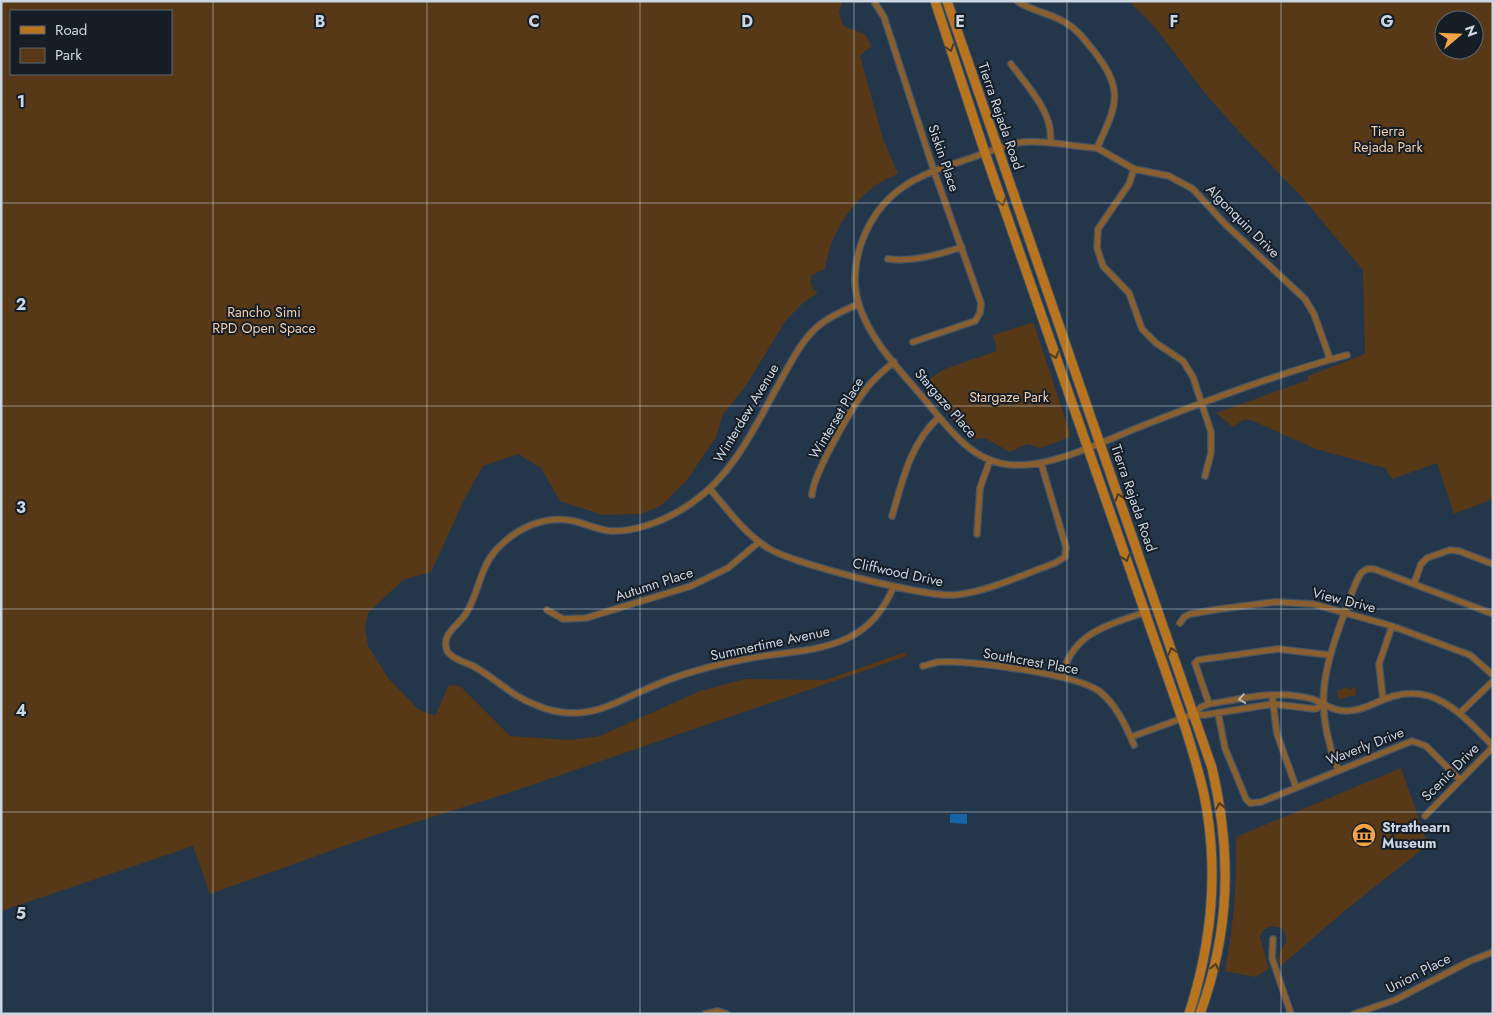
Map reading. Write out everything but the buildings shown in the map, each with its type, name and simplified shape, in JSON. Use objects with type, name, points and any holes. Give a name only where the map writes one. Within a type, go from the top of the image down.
[{"type":"main road","name":"Tierra Rejada Road","points":[[935,1],[985,153],[1182,719],[1207,809],[1212,870],[1206,948],[1188,1014]]},
{"type":"main road","name":"Tierra Rejada Road","points":[[947,1],[1194,714],[1218,796],[1226,865],[1219,946],[1200,1014]]},
{"type":"street","points":[[1017,1],[1030,10],[1056,18],[1074,28],[1107,68],[1114,88],[1114,104],[1097,148]]},
{"type":"street","name":"Siskin Place","points":[[875,3],[884,17],[934,171],[981,303],[980,314],[975,322],[913,342]]},
{"type":"street","points":[[1012,64],[1048,118],[1051,130],[1050,143]]},
{"type":"street","name":"Stargaze Place","points":[[1097,148],[1026,142],[998,148],[934,171],[903,187],[890,198],[870,224],[863,239],[856,271],[859,304],[873,335],[958,440],[990,460],[1015,465],[1041,463],[1202,404],[1330,359],[1347,355]]},
{"type":"street","name":"Algonquin Drive","points":[[1097,148],[1134,169],[1169,176],[1180,181],[1202,196],[1224,222],[1305,299],[1314,314],[1330,359]]},
{"type":"street","points":[[1134,169],[1129,184],[1098,228],[1097,248],[1099,258],[1110,274],[1129,293],[1137,319],[1148,336],[1176,354],[1189,368],[1209,423],[1212,444],[1205,476]]},
{"type":"street","points":[[888,259],[904,261],[932,257],[962,247]]},
{"type":"street","name":"Winterdew Avenue","points":[[462,620],[468,610],[480,576],[491,556],[506,540],[530,525],[553,519],[571,521],[608,531],[634,529],[675,513],[710,489],[738,456],[806,338],[828,319],[859,304]]},
{"type":"street","name":"Winterset Place","points":[[812,495],[816,476],[861,396],[874,379],[894,362]]},
{"type":"street","points":[[892,516],[912,452],[924,433],[939,417]]},
{"type":"street","points":[[978,534],[980,488],[990,460]]},
{"type":"street","name":"Cliffwood Drive","points":[[710,489],[759,542],[789,558],[894,586],[931,594],[954,595],[981,589],[1062,560],[1067,552],[1066,547],[1041,463]]},
{"type":"street","name":"Autumn Place","points":[[547,610],[562,619],[586,618],[692,586],[728,568],[759,542]]},
{"type":"street","points":[[1414,584],[1421,564],[1427,558],[1450,550],[1459,551],[1493,564]]},
{"type":"street","points":[[1338,769],[1325,735],[1323,705],[1326,673],[1345,611],[1361,573],[1367,569],[1374,569],[1493,614]]},
{"type":"street","name":"Summertime Avenue","points":[[462,620],[450,632],[445,641],[448,653],[454,658],[478,668],[516,696],[533,704],[558,712],[590,712],[614,705],[662,682],[729,662],[814,649],[846,639],[861,631],[875,618],[887,603],[894,586]]},
{"type":"street","name":"View Drive","points":[[1180,623],[1184,617],[1190,614],[1275,602],[1313,604],[1345,611],[1392,626],[1470,655],[1493,675]]},
{"type":"street","points":[[1062,677],[1068,658],[1087,636],[1100,628],[1145,612]]},
{"type":"street","points":[[1384,699],[1379,664],[1392,626]]},
{"type":"street","points":[[1210,704],[1195,663],[1198,660],[1278,649],[1330,655]]},
{"type":"street","name":"Southcrest Place","points":[[923,666],[937,662],[978,665],[1062,677],[1089,685],[1106,698],[1119,714],[1134,745]]},
{"type":"street","points":[[1460,713],[1493,681]]},
{"type":"street","points":[[1194,714],[1201,707],[1210,704],[1272,695],[1315,700],[1334,710],[1349,711],[1395,695],[1419,693],[1443,700],[1460,713],[1493,746]]},
{"type":"street","points":[[1272,695],[1281,747],[1296,787]]},
{"type":"street","points":[[1131,737],[1194,714],[1218,713],[1273,704],[1315,709],[1323,705]]},
{"type":"street","name":"Waverly Drive","points":[[1218,713],[1228,757],[1246,799],[1250,804],[1261,802],[1338,769],[1412,741],[1426,746],[1460,780]]},
{"type":"street","name":"Scenic Drive","points":[[1425,816],[1493,746]]},
{"type":"street","points":[[1273,939],[1272,958],[1291,1014]]},
{"type":"street","name":"Union Place","points":[[1354,1014],[1396,1000],[1464,964],[1493,952]]},
{"type":"street","points":[[706,1014],[718,1011],[727,1014]]},
{"type":"green space","name":"Rancho Simi RPD Open Space","points":[[1,1],[843,1],[839,12],[843,26],[865,34],[871,46],[860,56],[883,139],[898,174],[884,180],[871,189],[860,199],[840,225],[828,254],[825,269],[812,275],[811,285],[818,293],[804,302],[786,320],[745,387],[723,414],[716,437],[687,480],[661,506],[640,514],[603,515],[560,501],[541,468],[518,454],[483,466],[464,500],[431,572],[403,580],[368,613],[365,628],[368,646],[389,679],[418,709],[435,716],[449,685],[460,686],[510,736],[570,740],[600,736],[700,691],[745,679],[826,680],[905,652],[907,656],[508,793],[369,837],[210,894],[193,846],[1,911]]},
{"type":"green space","name":"Tierra Rejada Park","points":[[1129,1],[1493,1],[1493,499],[1454,514],[1437,463],[1392,479],[1385,468],[1316,449],[1251,420],[1243,420],[1233,427],[1216,413],[1308,380],[1308,376],[1365,354],[1363,270],[1301,196],[1242,135],[1205,93],[1154,26]]},
{"type":"green space","name":"Stargaze Park","points":[[1031,323],[1034,324],[1070,437],[1040,448],[1027,444],[1010,452],[985,438],[975,439],[968,434],[964,425],[954,420],[925,382],[945,369],[997,351],[993,335]]},
{"type":"green space","points":[[1348,687],[1350,690],[1354,687],[1356,689],[1355,696],[1339,700],[1337,691]]},
{"type":"green space","points":[[1401,768],[1428,845],[1348,908],[1282,965],[1280,965],[1278,958],[1286,936],[1282,928],[1271,926],[1263,930],[1260,937],[1269,969],[1255,977],[1225,971],[1231,938],[1234,904],[1236,837]]},
{"type":"water","points":[[950,814],[967,814],[967,824],[950,823]]},
{"type":"place","name":"Strathearn Museum","points":[[1364,835]]}]
